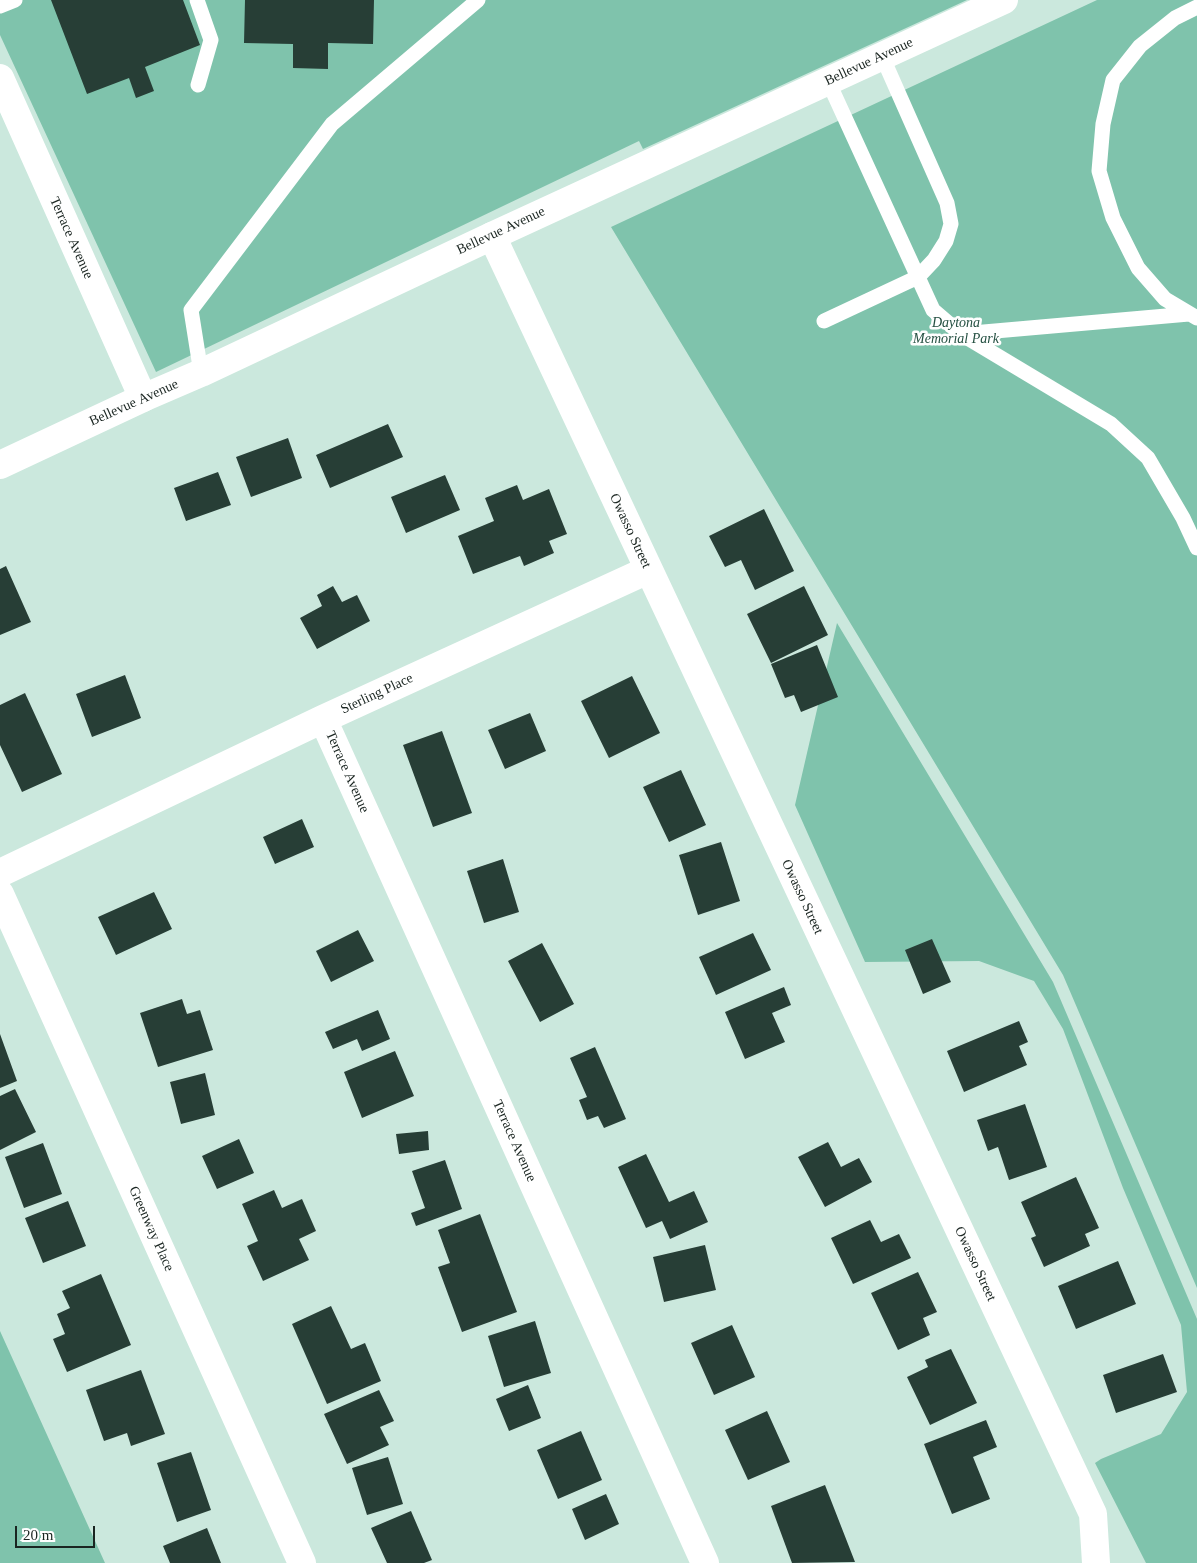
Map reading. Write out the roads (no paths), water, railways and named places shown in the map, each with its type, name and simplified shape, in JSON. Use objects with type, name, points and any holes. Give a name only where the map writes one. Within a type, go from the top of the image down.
[{"type":"street","name":"Bellevue Avenue","points":[[0,465],[1004,0]]},
{"type":"street","name":"Terrace Avenue","points":[[0,78],[143,398]]},
{"type":"street","name":"Owasso Street","points":[[492,236],[1093,1514],[1096,1563]]},
{"type":"street","name":"Sterling Place","points":[[0,873],[323,719],[648,570]]},
{"type":"street","name":"Terrace Avenue","points":[[323,719],[705,1563]]},
{"type":"street","name":"Greenway Place","points":[[0,894],[302,1563]]},
{"type":"lane","points":[[0,6],[14,0]]},
{"type":"lane","points":[[197,0],[211,40],[198,85]]},
{"type":"lane","points":[[201,373],[191,310],[332,124],[478,0]]},
{"type":"lane","points":[[1193,316],[1165,299],[1138,268],[1112,218],[1099,171],[1103,124],[1112,80],[1140,46],[1175,18],[1197,7]]},
{"type":"lane","points":[[824,321],[918,277],[934,260],[946,241],[951,224],[947,203],[882,56]]},
{"type":"lane","points":[[828,81],[933,310],[960,334],[1111,424],[1148,458],[1183,518],[1197,548]]},
{"type":"lane","points":[[960,334],[1193,316]]},
{"type":"park label","name":"Daytona Memorial Park","points":[[956,332]]}]
